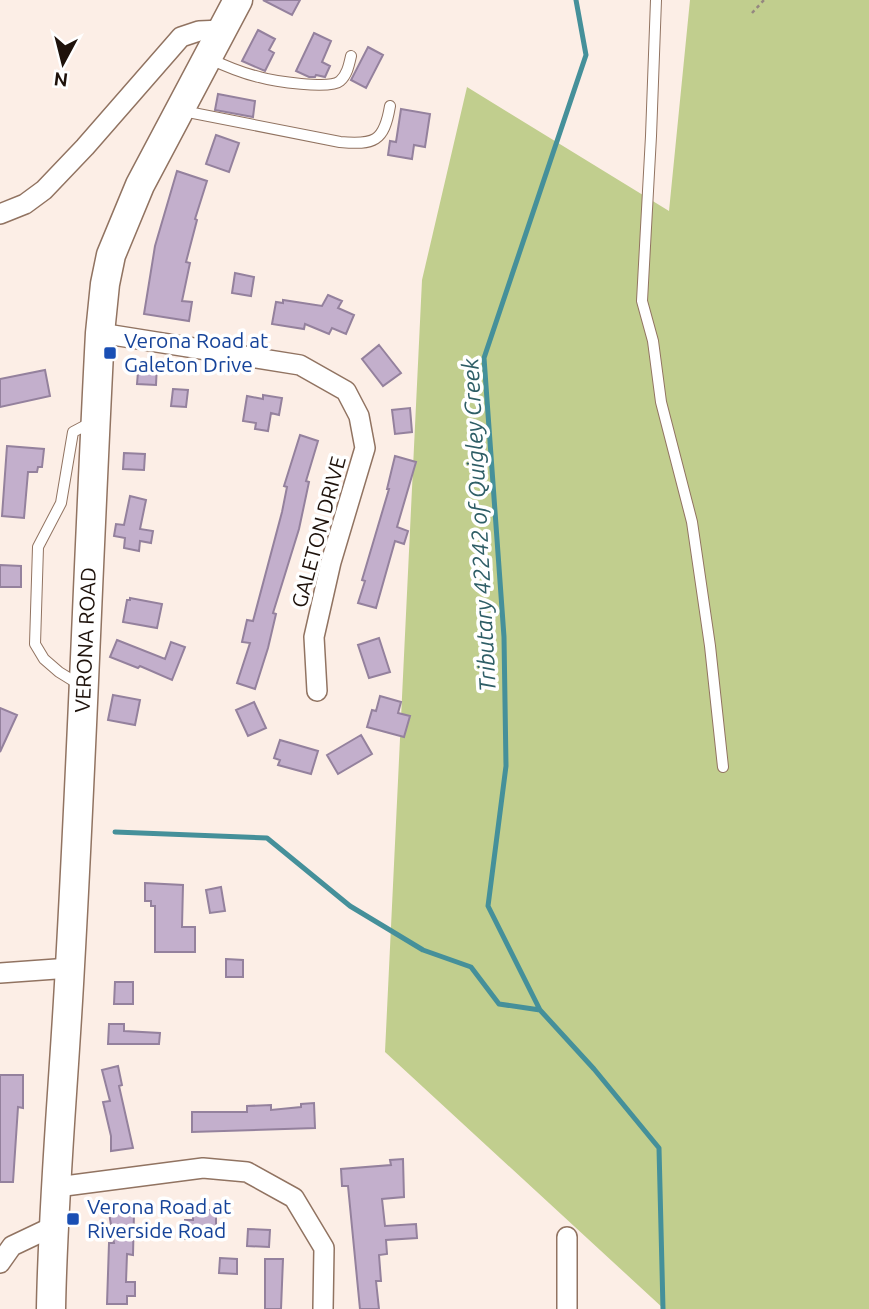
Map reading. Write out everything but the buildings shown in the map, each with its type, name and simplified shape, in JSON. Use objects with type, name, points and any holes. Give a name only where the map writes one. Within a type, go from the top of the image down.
[{"type":"street","name":"VERONA ROAD","points":[[51,1309],[52,1227],[57,1187],[70,968],[100,333],[111,255],[140,185],[238,0]]},
{"type":"street","points":[[0,214],[25,204],[44,190],[181,37],[199,31],[222,30]]},
{"type":"street","name":"GALETON DRIVE","points":[[100,333],[300,365],[346,391],[359,416],[365,448],[331,562],[314,637],[317,691]]},
{"type":"street","points":[[0,972],[70,968]]},
{"type":"street","points":[[57,1187],[203,1168],[247,1172],[294,1198],[324,1248],[323,1309]]},
{"type":"street","points":[[0,1263],[12,1245],[52,1227]]},
{"type":"street","points":[[566,1309],[567,1237]]},
{"type":"lane","points":[[656,0],[642,301],[653,341],[661,402],[692,522],[710,646],[723,767]]},
{"type":"lane","points":[[207,58],[261,78],[318,85],[334,84],[340,80],[347,71],[351,56]]},
{"type":"lane","points":[[180,110],[201,117],[364,144],[379,138],[387,124],[390,106]]},
{"type":"lane","points":[[83,687],[44,659],[35,644],[38,547],[61,503],[73,432],[96,421]]},
{"type":"path","points":[[752,13],[764,0]]},
{"type":"green space","points":[[690,0],[869,0],[869,1309],[664,1309],[385,1052],[422,280],[467,87],[669,211]]},
{"type":"waterway","name":"Tributary 42242 of Quigley Creek","points":[[576,0],[586,55],[484,358],[504,637],[506,766],[488,906],[540,1010],[594,1069],[659,1148],[663,1309]]},
{"type":"waterway","points":[[115,832],[267,838],[350,906],[423,950],[471,967],[499,1004],[540,1010]]},
{"type":"place","name":"Verona Road at Galeton Drive","points":[[110,353]]},
{"type":"place","name":"Verona Road at Riverside Road","points":[[73,1219]]}]
